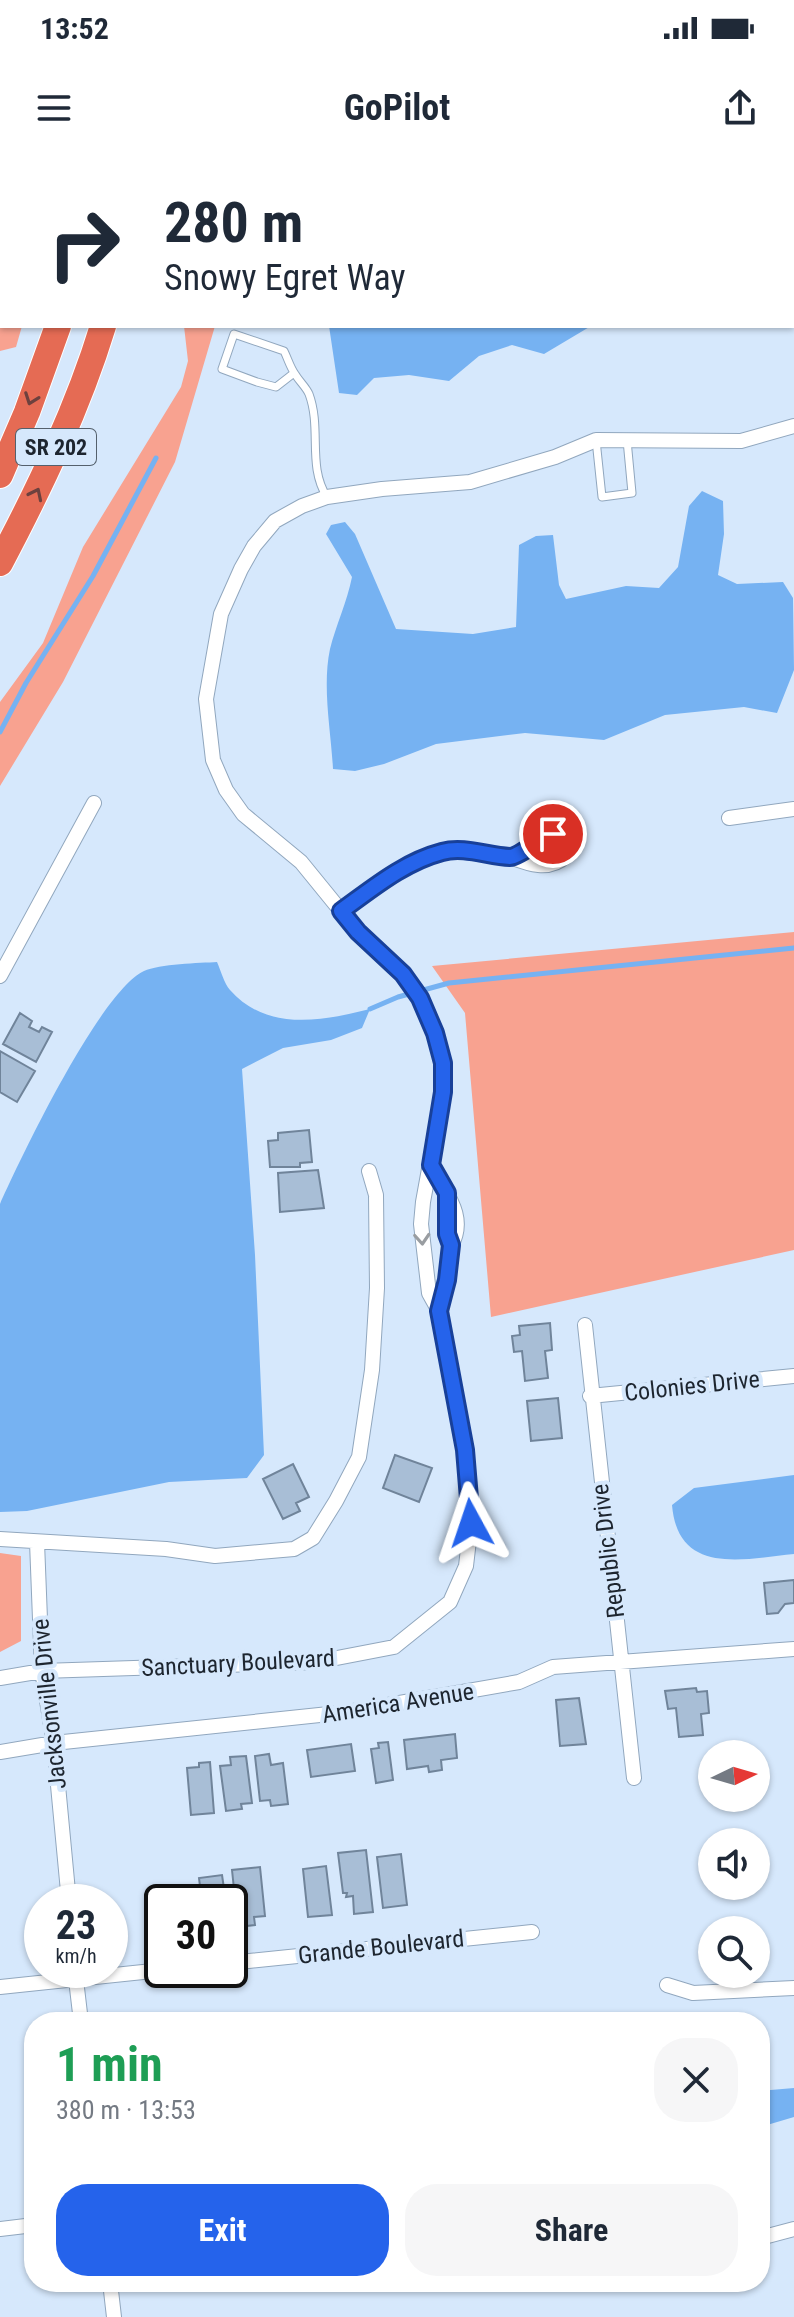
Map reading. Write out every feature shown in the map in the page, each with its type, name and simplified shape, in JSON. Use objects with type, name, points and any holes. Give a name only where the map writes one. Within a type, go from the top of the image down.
[{"type":"highway","name":"SR 202","points":[[0,475],[57,328]]},
{"type":"highway","name":"SR 202","points":[[0,563],[38,492],[102,328]]},
{"type":"street","name":"Sanctuary Boulevard","points":[[0,1678],[42,1671],[316,1662],[394,1647],[450,1602],[466,1566],[471,1523],[465,1450],[439,1311],[429,1293],[421,1224],[443,1092],[443,1063],[435,1033],[420,998],[403,974],[358,932],[301,862],[243,814],[226,790],[213,760],[206,699],[221,614],[254,546],[275,521],[327,497],[470,482],[555,457],[596,440],[741,441],[794,426]]},
{"type":"street","points":[[0,976],[94,803]]},
{"type":"street","points":[[729,818],[794,809]]},
{"type":"street","points":[[341,911],[409,864],[446,850],[511,857]]},
{"type":"street","name":"Sanctuary Boulevard","points":[[431,1165],[447,1193],[447,1234],[451,1246],[439,1311]]},
{"type":"street","points":[[0,1539],[166,1549],[215,1556],[294,1549],[313,1538],[359,1457],[372,1370],[377,1288],[376,1195],[369,1171]]},
{"type":"street","name":"Republic Drive","points":[[585,1325],[590,1396],[634,1778]]},
{"type":"street","name":"Colonies Drive","points":[[590,1396],[794,1376]]},
{"type":"street","name":"Jacksonville Drive","points":[[37,1542],[42,1671],[54,1743],[67,1884]]},
{"type":"street","name":"America Avenue","points":[[0,1752],[54,1743],[348,1712],[519,1682],[553,1667],[794,1649]]},
{"type":"street","name":"Grande Boulevard","points":[[248,1961],[532,1932]]},
{"type":"street","points":[[0,1987],[24,1983]]},
{"type":"street","points":[[667,1985],[693,1993],[794,1988]]},
{"type":"street","points":[[77,1988],[80,2012]]},
{"type":"street","points":[[0,2229],[24,2226]]},
{"type":"street","points":[[770,2235],[794,2229]]},
{"type":"street","points":[[111,2292],[114,2317]]},
{"type":"lane","points":[[294,373],[276,387],[222,369],[234,334],[284,351],[294,373],[308,392],[316,423],[318,483],[327,497]]},
{"type":"lane","points":[[596,440],[602,497],[632,493],[627,440]]},
{"type":"shaded area","points":[[0,328],[21,328],[16,347],[0,351]]},
{"type":"shaded area","points":[[184,328],[214,328],[175,462],[63,682],[0,786],[0,702],[43,643],[83,547],[181,387],[188,361]]},
{"type":"shaded area","points":[[794,932],[794,1250],[491,1317],[465,1013],[432,966]]},
{"type":"shaded area","points":[[0,1553],[21,1556],[21,1641],[0,1652]]},
{"type":"water","points":[[329,328],[588,328],[544,354],[512,345],[479,356],[449,381],[409,375],[374,378],[357,395],[339,393]]},
{"type":"water","points":[[702,491],[723,501],[724,534],[718,575],[737,584],[783,582],[793,598],[794,670],[777,713],[744,707],[665,715],[604,740],[525,733],[436,744],[384,764],[355,771],[333,769],[327,694],[328,664],[332,640],[352,577],[326,534],[331,525],[345,522],[355,534],[396,629],[473,634],[516,627],[519,545],[536,536],[553,535],[559,585],[566,599],[626,586],[659,588],[678,567],[689,506]]},
{"type":"water","points":[[217,962],[230,990],[245,1003],[278,1018],[315,1019],[370,1009],[362,1028],[331,1040],[283,1048],[242,1069],[264,1455],[247,1478],[169,1482],[27,1511],[0,1512],[0,1204],[64,1077],[106,1009],[126,985],[151,969]]},
{"type":"water","points":[[794,1475],[794,1554],[716,1558],[700,1553],[686,1543],[677,1528],[672,1505],[694,1488]]},
{"type":"water","points":[[794,2088],[794,2117],[770,2124],[770,2090]]},
{"type":"building","points":[[20,1013],[32,1021],[29,1027],[39,1032],[42,1027],[52,1032],[36,1062],[3,1044]]},
{"type":"building","points":[[0,1051],[35,1071],[17,1102],[0,1092]]},
{"type":"building","points":[[309,1130],[312,1162],[300,1163],[300,1167],[270,1167],[268,1141],[278,1140],[278,1133]]},
{"type":"building","points":[[318,1170],[324,1208],[280,1212],[278,1173]]},
{"type":"building","points":[[550,1323],[552,1350],[545,1351],[548,1378],[525,1381],[522,1351],[514,1352],[512,1336],[520,1335],[519,1326]]},
{"type":"building","points":[[558,1398],[562,1438],[531,1441],[527,1401]]},
{"type":"building","points":[[395,1455],[432,1468],[419,1502],[383,1488]]},
{"type":"building","points":[[293,1464],[309,1497],[296,1503],[300,1511],[283,1519],[263,1479]]},
{"type":"building","points":[[794,1580],[794,1603],[785,1604],[778,1613],[767,1614],[764,1583]]},
{"type":"building","points":[[696,1688],[697,1692],[707,1691],[709,1713],[701,1714],[703,1735],[679,1737],[676,1708],[668,1709],[665,1691]]},
{"type":"building","points":[[579,1698],[586,1744],[560,1746],[556,1700]]},
{"type":"building","points":[[455,1734],[457,1758],[441,1760],[442,1770],[429,1772],[428,1766],[407,1769],[404,1740]]},
{"type":"building","points":[[388,1742],[393,1780],[376,1783],[371,1749],[379,1748],[378,1743]]},
{"type":"building","points":[[351,1744],[355,1771],[311,1777],[307,1750]]},
{"type":"building","points":[[269,1754],[271,1765],[283,1763],[288,1804],[271,1806],[270,1800],[260,1801],[255,1756]]},
{"type":"building","points":[[246,1756],[252,1803],[241,1804],[242,1809],[226,1811],[220,1766],[231,1765],[230,1757]]},
{"type":"building","points":[[210,1762],[214,1813],[191,1815],[187,1768]]},
{"type":"building","points":[[366,1850],[373,1912],[354,1914],[353,1896],[346,1897],[347,1893],[343,1893],[338,1853]]},
{"type":"building","points":[[401,1854],[407,1905],[383,1908],[377,1857]]},
{"type":"building","points":[[326,1866],[332,1915],[308,1917],[303,1869]]},
{"type":"building","points":[[260,1867],[265,1916],[254,1917],[255,1925],[248,1926],[248,1884],[233,1884],[232,1870]]},
{"type":"building","points":[[222,1875],[223,1884],[200,1884],[199,1878]]},
{"type":"waterway","points":[[0,732],[26,683],[93,576],[156,458]]},
{"type":"waterway","points":[[370,1009],[398,997],[449,983],[794,948]]},
{"type":"route","points":[[471,1523],[465,1450],[439,1311],[451,1245],[447,1234],[447,1193],[431,1165],[443,1092],[443,1063],[435,1033],[420,998],[403,974],[358,932],[341,911],[409,864],[431,855],[446,850],[511,857],[553,834]]}]
